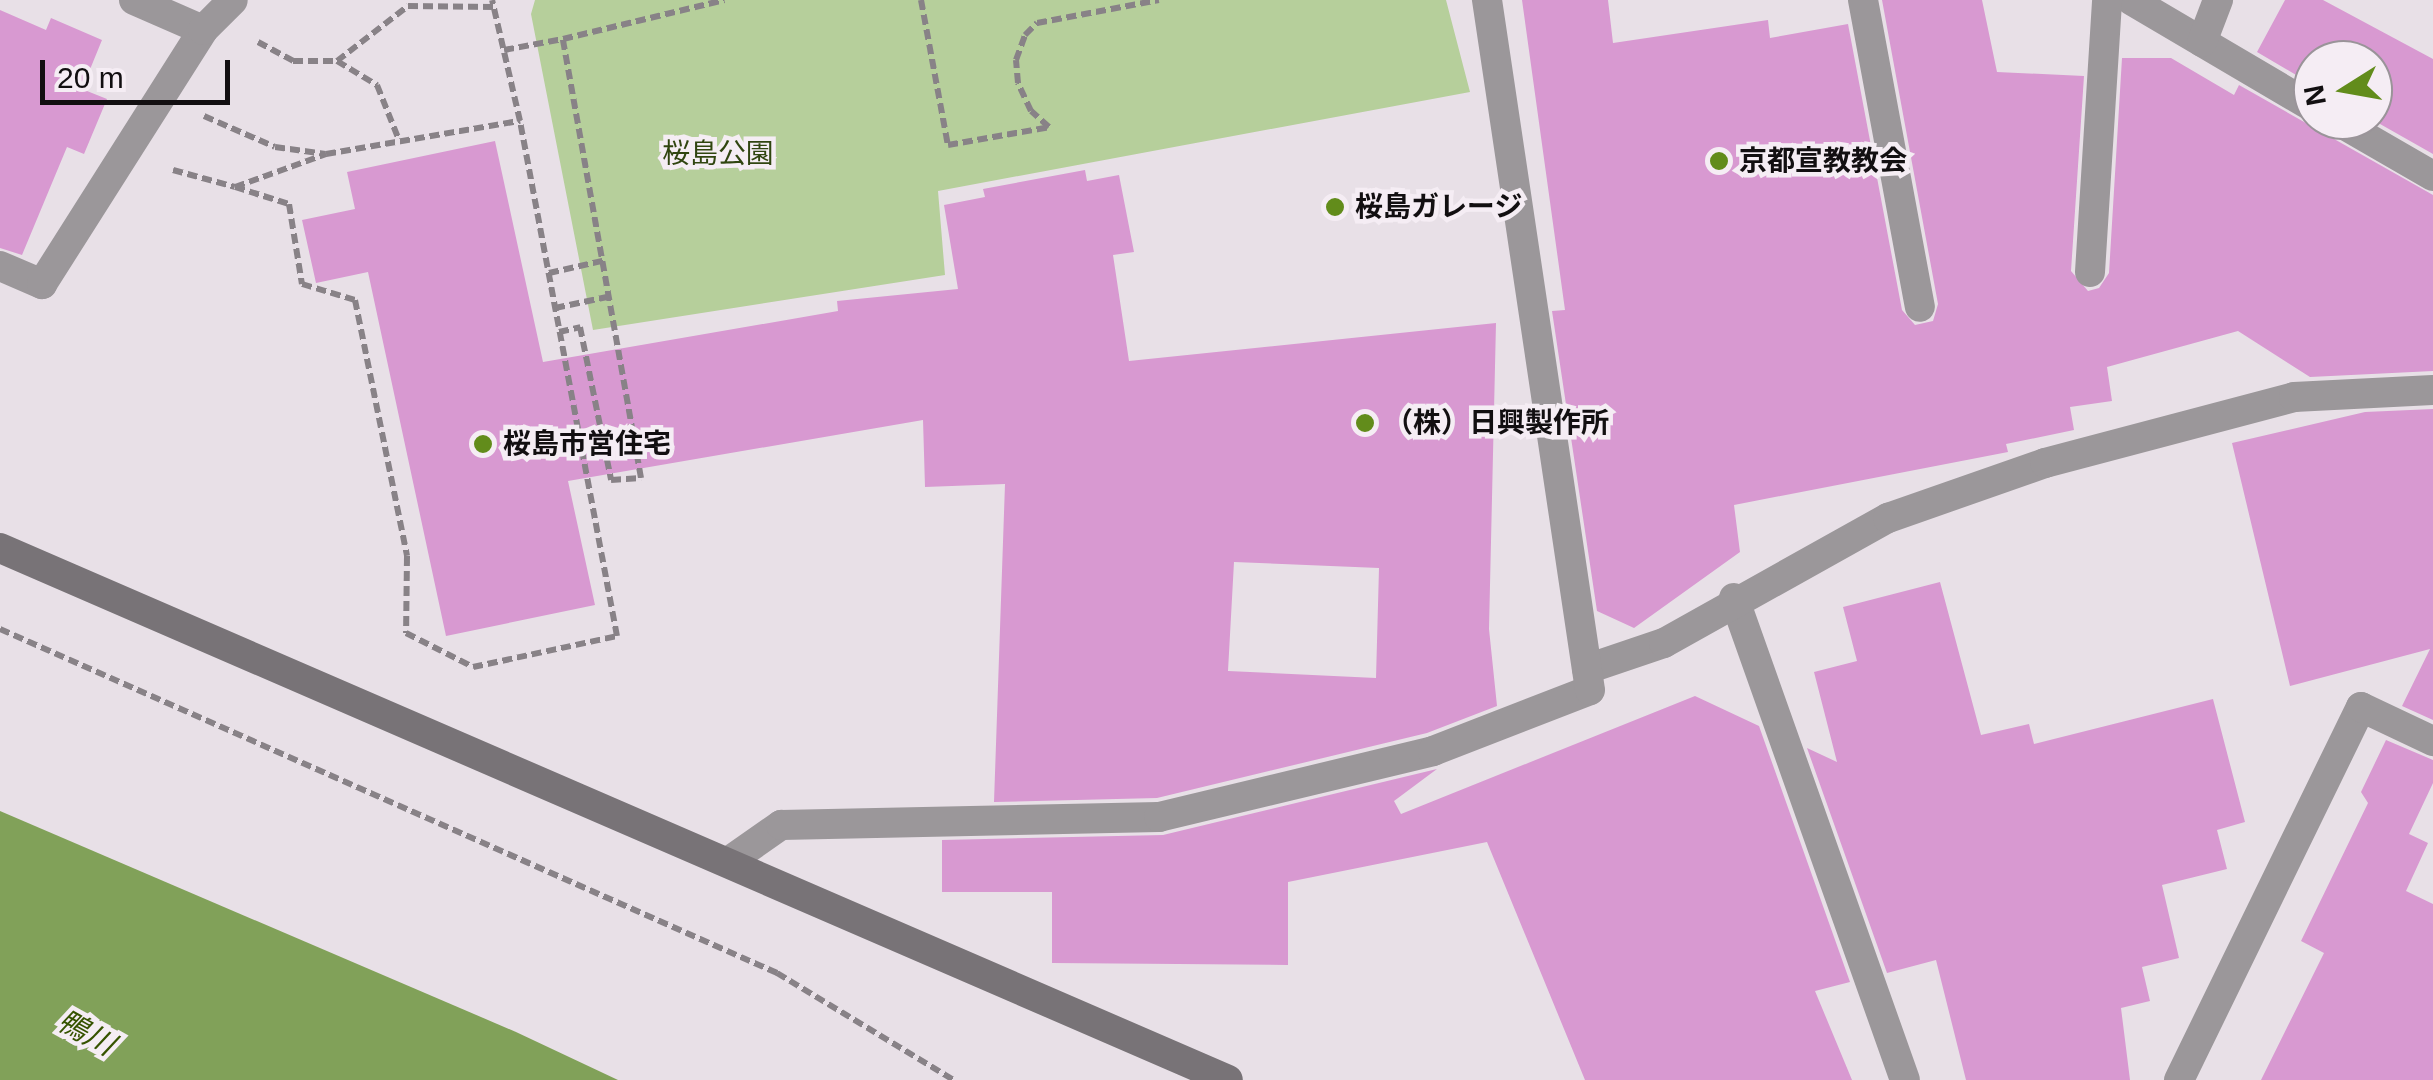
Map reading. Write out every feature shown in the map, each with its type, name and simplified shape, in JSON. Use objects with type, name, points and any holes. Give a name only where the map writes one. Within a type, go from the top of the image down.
[{"type":"street","points":[[134,0],[203,30]]},
{"type":"street","points":[[0,266],[42,284],[203,30],[233,0]]},
{"type":"street","points":[[728,862],[780,825],[1159,817],[1433,751],[1590,690],[1486,0]]},
{"type":"street","points":[[1863,0],[1920,307]]},
{"type":"street","points":[[2090,272],[2107,0]]},
{"type":"street","points":[[2131,0],[2293,95]]},
{"type":"street","points":[[2202,42],[2218,0]]},
{"type":"street","points":[[2371,140],[2433,176]]},
{"type":"street","points":[[1587,669],[1664,643],[1734,598],[1888,518],[2045,464],[2294,397],[2433,390]]},
{"type":"street","points":[[0,548],[1228,1080]]},
{"type":"street","points":[[1734,598],[1904,1080]]},
{"type":"street","points":[[2179,1080],[2361,707],[2433,741]]},
{"type":"path","points":[[504,50],[724,0]]},
{"type":"path","points":[[921,0],[948,146],[1050,127],[1030,111],[1018,83],[1016,60],[1037,23],[1159,0]]},
{"type":"path","points":[[326,154],[275,147],[201,114],[142,126],[174,171],[290,204],[302,284],[355,300],[407,556],[406,633],[473,668],[617,636],[520,121],[493,4],[408,6],[337,61]]},
{"type":"path","points":[[203,30],[258,42],[293,60],[337,61],[377,85],[399,140]]},
{"type":"path","points":[[559,332],[580,327],[612,480],[641,478],[606,260],[563,39]]},
{"type":"path","points":[[234,187],[326,154],[520,121]]},
{"type":"path","points":[[549,272],[606,260]]},
{"type":"path","points":[[554,308],[612,296]]},
{"type":"path","points":[[0,629],[777,973],[954,1080]]},
{"type":"green space","name":"桜島公園","points":[[535,0],[1446,0],[1470,92],[938,191],[945,275],[593,330],[531,14]]},
{"type":"water","name":"鴨川","points":[[0,811],[516,1032],[618,1080],[0,1080]]},
{"type":"building","points":[[1522,0],[1608,0],[1613,43],[1768,20],[1770,38],[1848,24],[1902,310],[1915,325],[1933,321],[1938,304],[1882,0],[1982,0],[1997,72],[2084,76],[2071,271],[2088,291],[2099,288],[2109,273],[2122,58],[2171,58],[2234,95],[2239,85],[2293,116],[2293,140],[2336,140],[2433,195],[2433,371],[2310,377],[2238,331],[2107,367],[2112,401],[2070,407],[2074,430],[2006,444],[2008,452],[1734,505],[1740,552],[1634,628],[1597,611],[1552,311],[1565,310]]},
{"type":"building","points":[[2285,0],[2323,0],[2433,59],[2433,154],[2393,131],[2393,40],[2293,40],[2293,73],[2257,52]]},
{"type":"building","points":[[0,10],[46,30],[51,18],[102,40],[82,89],[107,99],[84,154],[67,147],[22,255],[0,248]]},
{"type":"building","points":[[495,141],[543,362],[838,311],[837,301],[958,289],[944,205],[985,197],[983,189],[1085,170],[1087,181],[1119,175],[1134,252],[1113,255],[1129,361],[1496,323],[1489,629],[1497,706],[1427,733],[1157,798],[994,802],[1005,484],[925,487],[923,420],[568,481],[595,605],[446,636],[368,272],[316,283],[302,220],[355,209],[347,172]],"holes":[[[1234,562],[1379,568],[1376,678],[1228,671]]]},
{"type":"building","points":[[2433,409],[2433,720],[2402,706],[2430,649],[2290,686],[2232,443],[2365,412]]},
{"type":"building","points":[[1940,582],[1981,735],[2029,724],[2034,744],[2213,699],[2245,822],[2217,830],[2227,869],[2162,885],[2179,958],[2142,967],[2150,1001],[2121,1008],[2130,1080],[1966,1080],[1936,960],[1887,973],[1807,748],[1837,762],[1814,672],[1857,661],[1843,607]]},
{"type":"building","points":[[1695,696],[1759,726],[1850,982],[1815,991],[1852,1080],[1585,1080],[1487,842],[1288,882],[1288,965],[1052,963],[1052,892],[942,892],[942,840],[1163,835],[1437,769],[1394,801],[1401,814]]},
{"type":"building","points":[[2386,740],[2433,760],[2433,783],[2409,834],[2428,843],[2406,891],[2433,904],[2433,1080],[2261,1080],[2324,953],[2301,941],[2368,803],[2361,792]]},
{"type":"place","name":"京都宣教教会","points":[[1719,161]]},
{"type":"place","name":"桜島ガレージ","points":[[1335,207]]},
{"type":"place","name":"（株）日興製作所","points":[[1365,423]]},
{"type":"place","name":"桜島市営住宅","points":[[483,444]]}]
